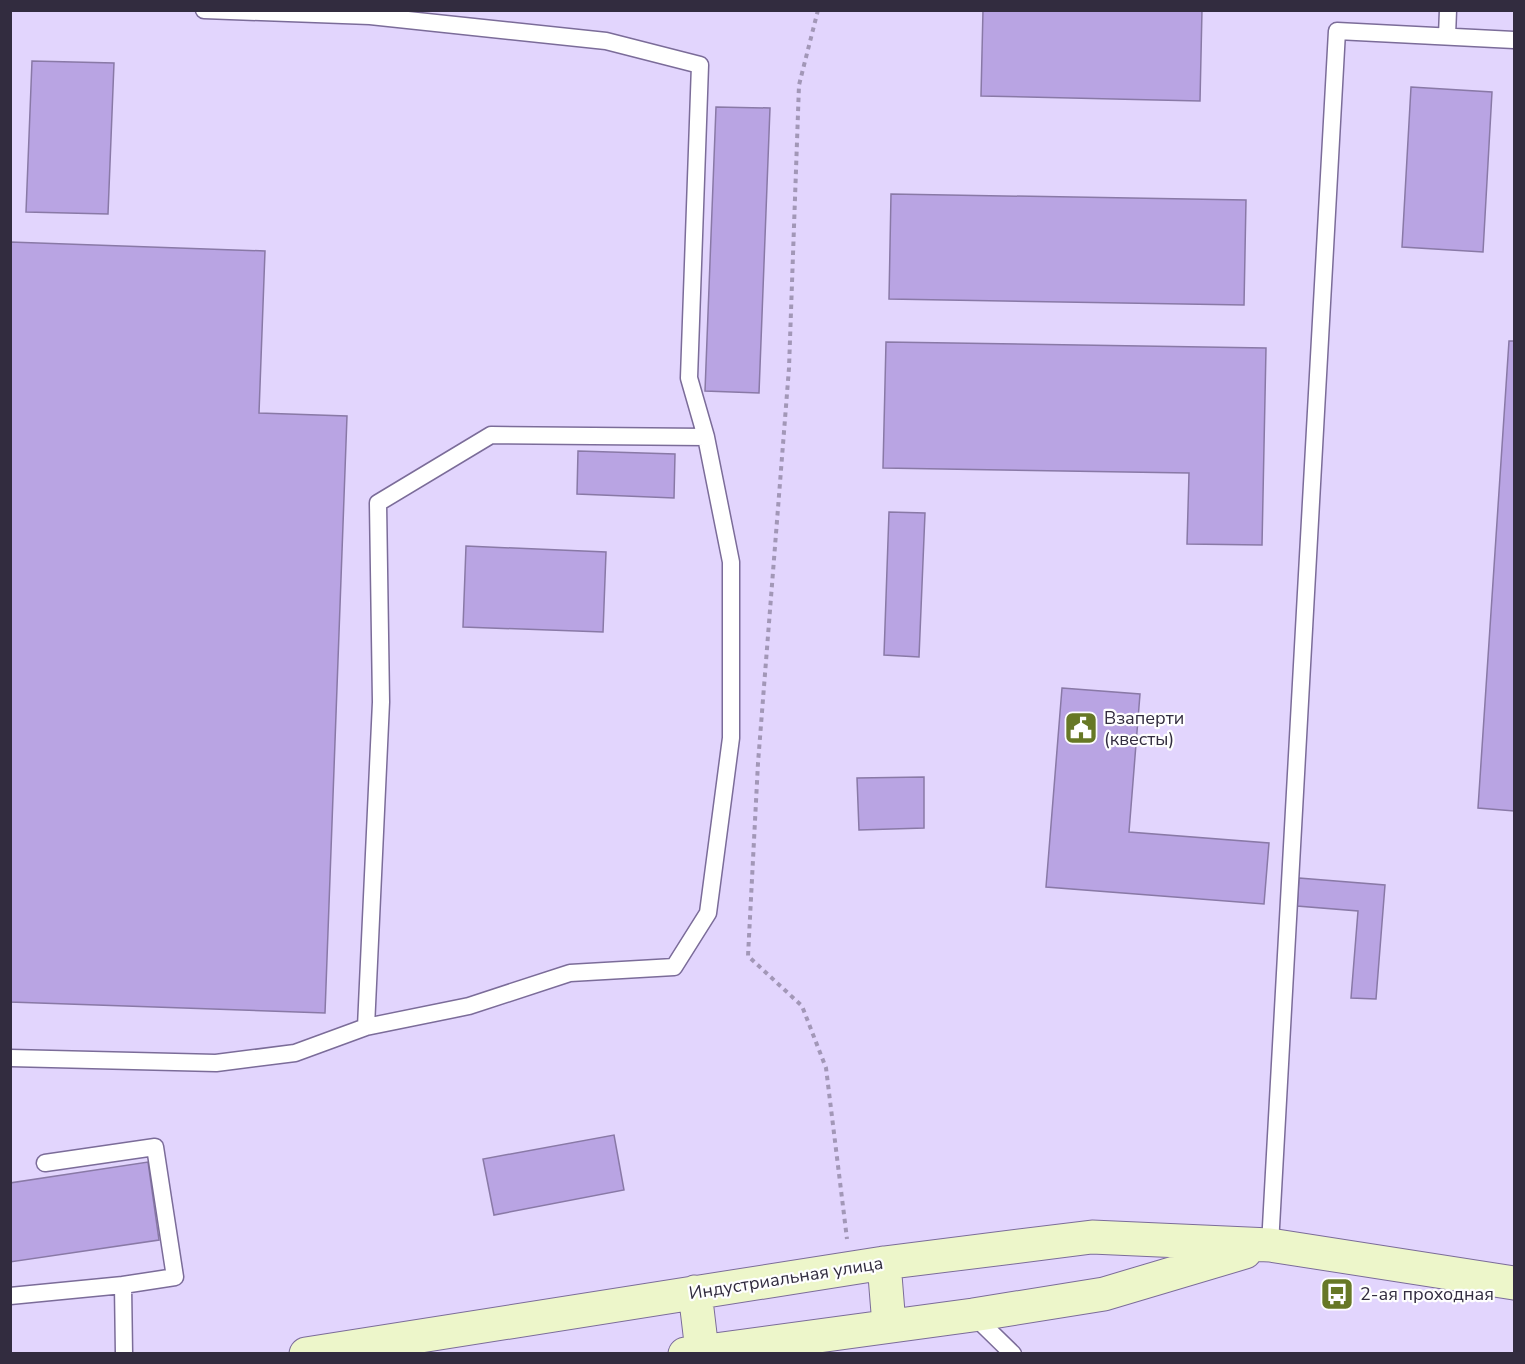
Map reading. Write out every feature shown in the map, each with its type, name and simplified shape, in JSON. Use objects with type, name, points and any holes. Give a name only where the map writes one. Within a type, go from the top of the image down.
[{"type":"street","name":"Индустриальная улица","points":[[306,1353],[850,1268],[1092,1237],[1270,1245],[1515,1283]]},
{"type":"street","name":"Индустриальная улица","points":[[693,1352],[973,1315],[1104,1294],[1270,1245]]},
{"type":"street","points":[[884,1263],[889,1325]]},
{"type":"street","points":[[693,1352],[695,1292]]},
{"type":"lane","points":[[10,1058],[216,1063],[295,1053],[366,1027],[469,1006],[570,973],[674,967],[708,913],[731,738],[731,562],[706,436],[689,378],[700,65],[606,41],[370,16],[204,10]]},
{"type":"lane","points":[[1447,36],[1448,10]]},
{"type":"lane","points":[[1270,1245],[1337,31],[1515,40]]},
{"type":"lane","points":[[366,1027],[381,702],[378,503],[491,435],[706,436]]},
{"type":"lane","points":[[10,1296],[123,1285],[175,1277],[155,1147],[45,1163]]},
{"type":"lane","points":[[123,1285],[124,1353]]},
{"type":"lane","points":[[973,1315],[1013,1353]]},
{"type":"path","points":[[818,10],[799,85],[789,368],[758,763],[748,956],[801,1006],[826,1068],[850,1268]]},
{"type":"building","points":[[983,10],[1202,10],[1200,101],[981,96]]},
{"type":"building","points":[[32,61],[114,63],[108,214],[26,212]]},
{"type":"building","points":[[1411,87],[1492,92],[1483,252],[1402,247]]},
{"type":"building","points":[[716,107],[770,108],[759,393],[705,391]]},
{"type":"building","points":[[891,194],[1246,200],[1244,305],[889,299]]},
{"type":"building","points":[[10,242],[265,251],[259,413],[347,416],[325,1013],[10,1002]]},
{"type":"building","points":[[1509,341],[1514,341],[1514,811],[1478,808]]},
{"type":"building","points":[[886,342],[1266,348],[1262,545],[1187,544],[1189,473],[883,468]]},
{"type":"building","points":[[578,451],[675,454],[674,498],[577,494]]},
{"type":"building","points":[[889,512],[925,513],[919,657],[884,655]]},
{"type":"building","points":[[466,546],[606,552],[603,632],[463,627]]},
{"type":"building","points":[[1062,688],[1140,694],[1129,832],[1269,843],[1264,904],[1046,887]]},
{"type":"building","points":[[924,777],[924,828],[859,830],[857,778]]},
{"type":"building","points":[[1299,878],[1385,885],[1376,999],[1351,998],[1358,911],[1297,906]]},
{"type":"building","points":[[614,1135],[624,1190],[494,1215],[483,1159]]},
{"type":"building","points":[[148,1162],[159,1240],[10,1262],[10,1183]]},
{"type":"place","name":"Взаперти (квесты)","points":[[1081,728]]},
{"type":"place","name":"2-ая проходная","points":[[1337,1294]]}]
